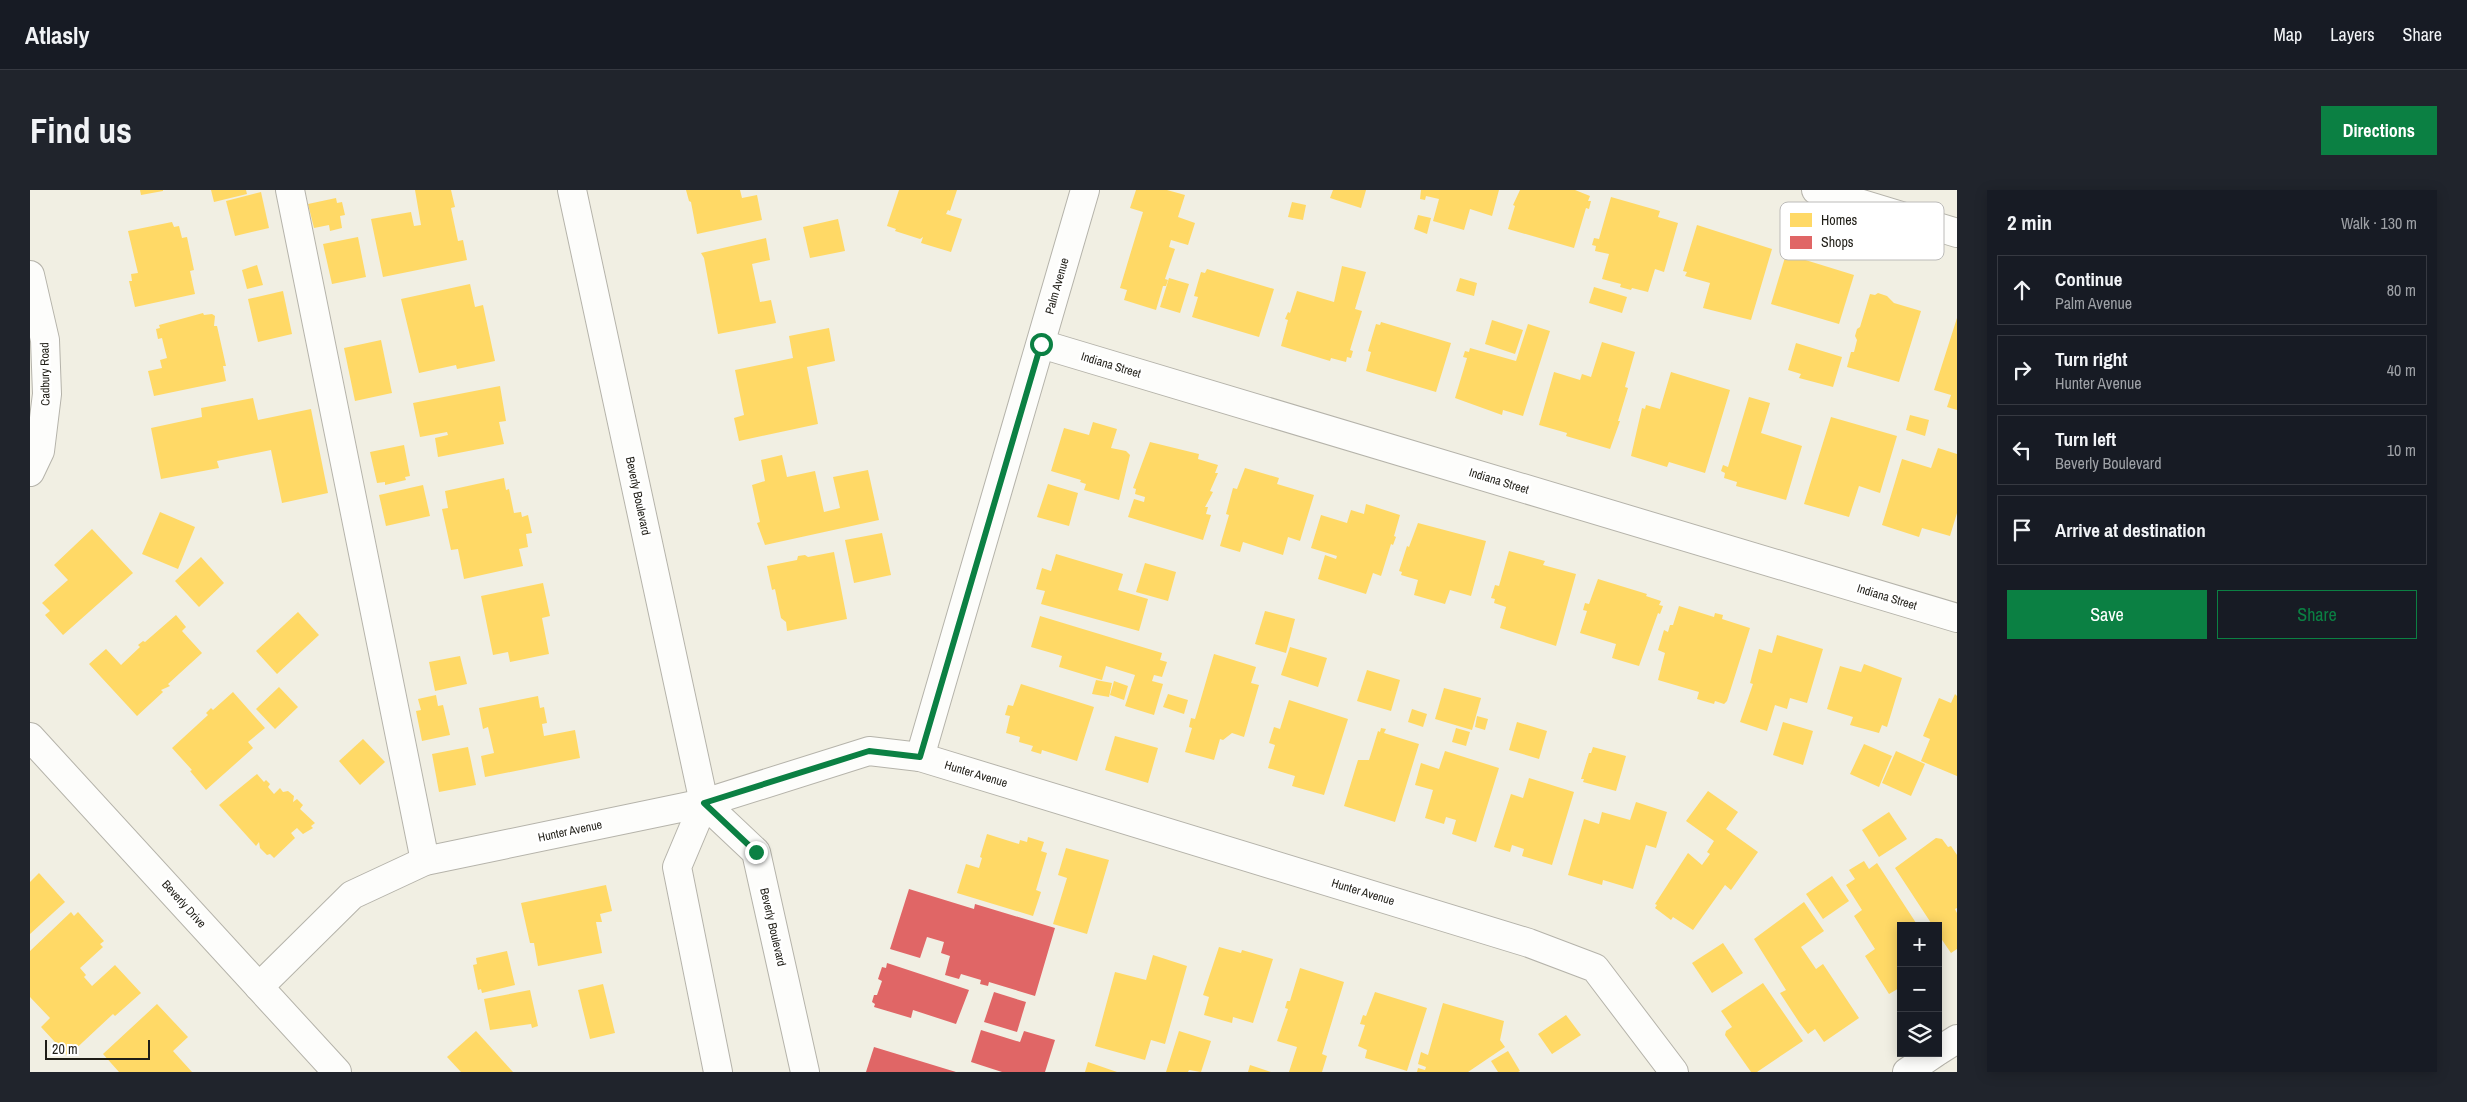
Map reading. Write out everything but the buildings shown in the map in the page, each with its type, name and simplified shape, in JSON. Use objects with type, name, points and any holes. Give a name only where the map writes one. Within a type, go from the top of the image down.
[{"type":"street","points":[[290,190],[426,861]]},
{"type":"street","name":"Beverly Boulevard","points":[[572,190],[704,803],[756,852],[805,1072]]},
{"type":"street","name":"Palm Avenue","points":[[920,757],[1084,190]]},
{"type":"street","points":[[1816,190],[1855,202]]},
{"type":"street","points":[[1944,229],[1957,233]]},
{"type":"street","name":"Cadbury Road","points":[[30,275],[45,340],[47,394],[40,451],[30,472]]},
{"type":"street","name":"Indiana Street","points":[[1041,344],[1957,618]]},
{"type":"street","name":"Beverly Drive","points":[[30,736],[338,1072]]},
{"type":"street","name":"Hunter Avenue","points":[[260,988],[352,895],[426,861],[704,803],[869,751],[920,757],[1529,943],[1595,968],[1674,1072]]},
{"type":"street","points":[[704,803],[677,867],[718,1072]]},
{"type":"street","points":[[1942,1048],[1957,1039]]},
{"type":"street","points":[[1906,1072],[1929,1057]]},
{"type":"route","points":[[756,852],[704,803],[869,751],[920,757],[1041,344]]}]
